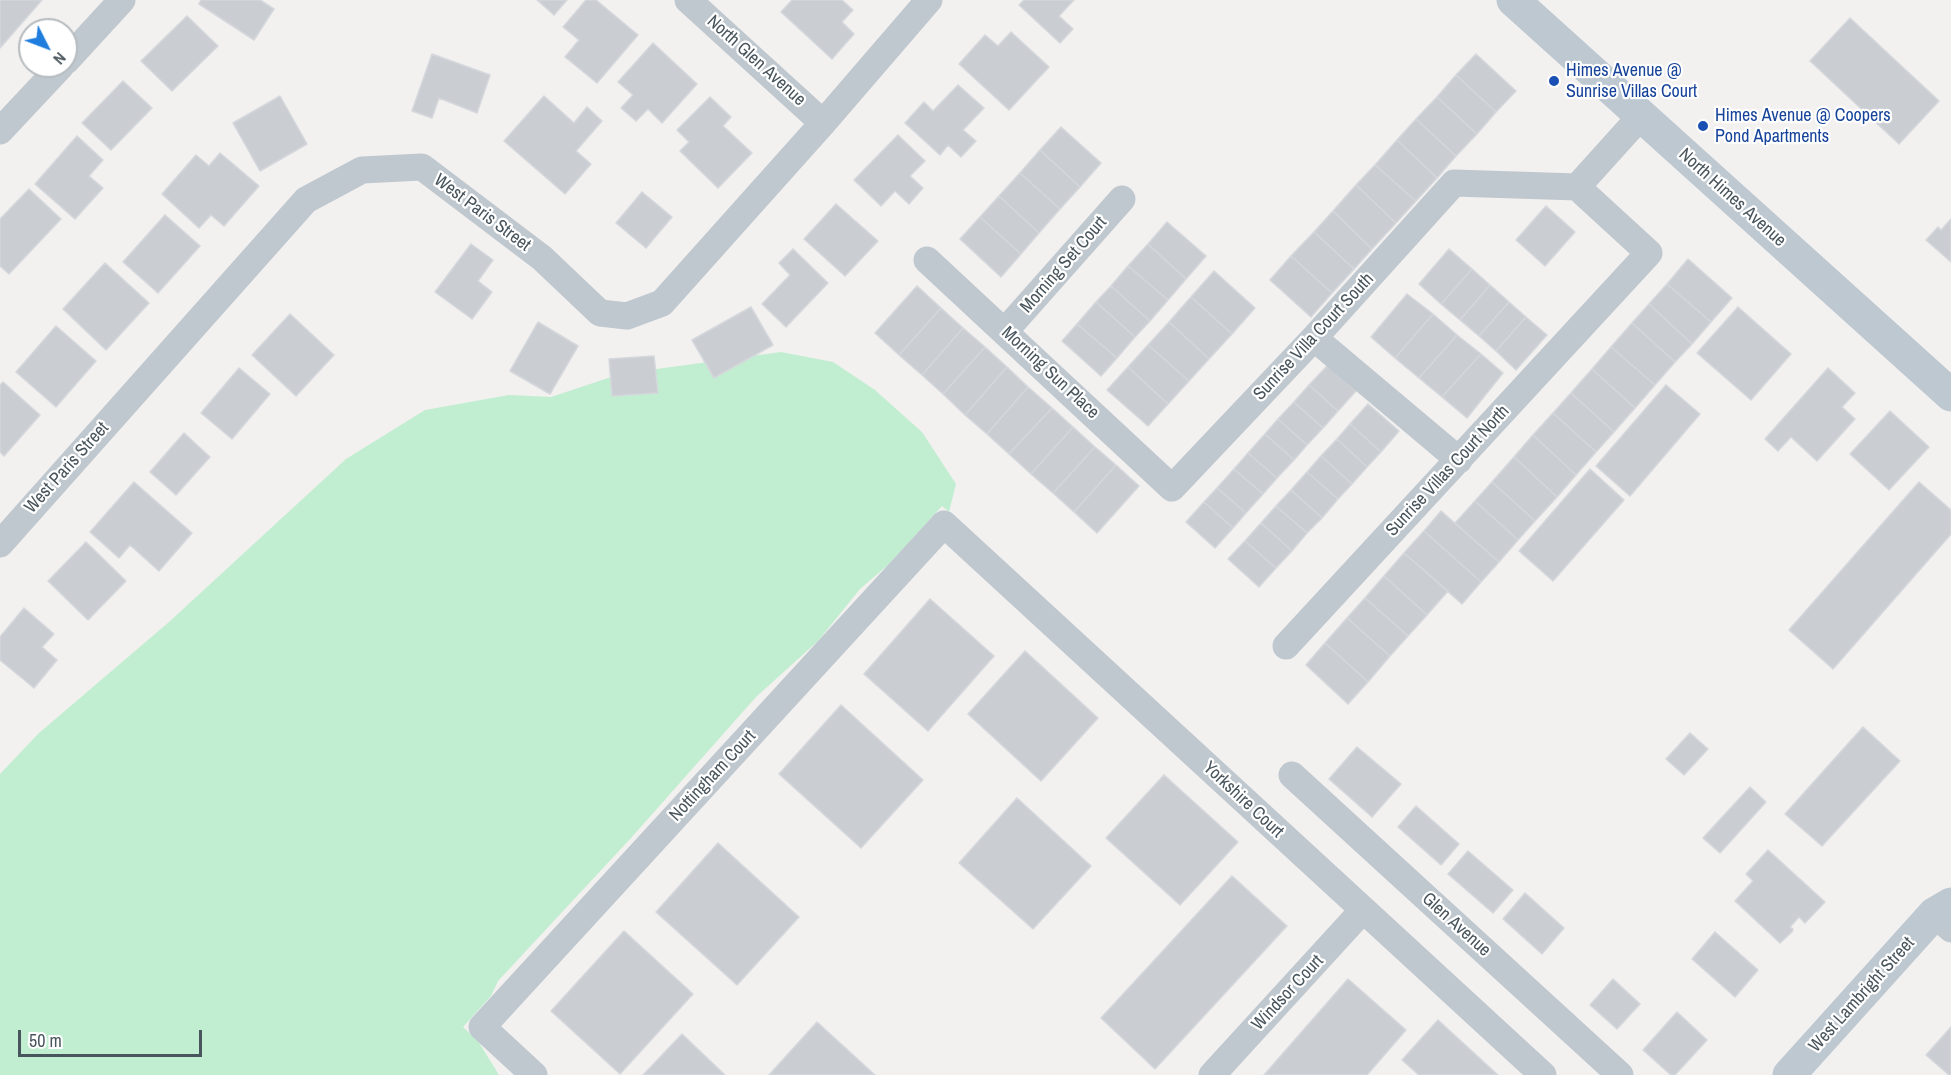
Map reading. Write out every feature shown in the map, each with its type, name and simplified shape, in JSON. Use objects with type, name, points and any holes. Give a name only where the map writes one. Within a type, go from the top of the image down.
[{"type":"street","points":[[78,48],[122,0]]},
{"type":"street","name":"North Glen Avenue","points":[[688,0],[823,123]]},
{"type":"street","name":"West Paris Street","points":[[0,544],[306,200],[362,170],[422,167],[542,258],[600,313],[627,316],[662,303],[929,0]]},
{"type":"street","name":"North Himes Avenue","points":[[1513,0],[1951,395]]},
{"type":"street","points":[[0,131],[50,78]]},
{"type":"street","points":[[1577,187],[1641,116]]},
{"type":"street","name":"Sunrise Villa Court South","points":[[1172,488],[1314,338],[1454,183],[1577,187]]},
{"type":"street","name":"Sunrise Villas Court North","points":[[1286,646],[1649,253],[1577,187]]},
{"type":"street","name":"Morning Set Court","points":[[1005,332],[1122,199]]},
{"type":"street","name":"Morning Sun Place","points":[[927,260],[1172,488]]},
{"type":"street","points":[[1314,338],[1459,460]]},
{"type":"street","name":"Yorkshire Court","points":[[944,524],[1543,1075]]},
{"type":"street","name":"Nottingham Court","points":[[534,1075],[482,1027],[944,524]]},
{"type":"street","name":"Glen Avenue","points":[[1292,775],[1620,1075]]},
{"type":"street","name":"West Lambright Street","points":[[1789,1075],[1946,916],[1951,877]]},
{"type":"street","name":"Windsor Court","points":[[1212,1075],[1363,910]]},
{"type":"green space","points":[[781,352],[833,362],[875,390],[922,432],[956,484],[949,512],[942,506],[888,565],[860,589],[818,641],[756,697],[631,838],[498,981],[491,996],[463,1027],[478,1041],[499,1075],[0,1075],[0,774],[39,733],[169,622],[346,459],[425,410],[509,395],[551,397],[620,374]]},
{"type":"building","points":[[0,0],[42,0],[26,18],[18,18],[18,27],[0,48]]},
{"type":"building","points":[[201,0],[260,0],[274,9],[254,40],[199,4]]},
{"type":"building","points":[[537,0],[567,0],[554,15]]},
{"type":"building","points":[[586,0],[596,0],[638,35],[597,83],[565,57],[579,40],[563,27]]},
{"type":"building","points":[[792,0],[842,0],[853,10],[842,22],[854,34],[832,59],[781,12]]},
{"type":"building","points":[[1024,0],[1074,0],[1059,16],[1073,29],[1060,43],[1019,5]]},
{"type":"building","points":[[187,16],[218,46],[172,91],[141,61]]},
{"type":"building","points":[[1850,18],[1939,101],[1899,144],[1810,61]]},
{"type":"building","points":[[1011,32],[1049,67],[1009,110],[959,64],[985,35],[998,46]]},
{"type":"building","points":[[653,43],[697,84],[662,123],[648,109],[636,121],[621,108],[633,95],[618,82]]},
{"type":"building","points":[[432,54],[490,75],[477,113],[439,98],[432,118],[412,111]]},
{"type":"building","points":[[1476,54],[1516,91],[1496,112],[1456,75]]},
{"type":"building","points":[[1456,75],[1496,112],[1477,134],[1437,97]]},
{"type":"building","points":[[123,81],[152,108],[111,150],[82,123]]},
{"type":"building","points":[[958,85],[984,108],[963,130],[976,141],[961,157],[948,145],[940,155],[905,123],[924,102],[933,111]]},
{"type":"building","points":[[280,96],[307,144],[260,171],[233,123]]},
{"type":"building","points":[[544,96],[574,123],[587,107],[602,121],[576,151],[591,164],[565,194],[504,141]]},
{"type":"building","points":[[710,97],[731,117],[723,126],[752,153],[718,188],[680,151],[689,142],[677,130]]},
{"type":"building","points":[[1437,97],[1477,134],[1456,156],[1416,119]]},
{"type":"building","points":[[1416,119],[1456,156],[1437,178],[1397,140]]},
{"type":"building","points":[[1061,127],[1101,163],[1080,187],[1040,150]]},
{"type":"building","points":[[898,135],[925,161],[910,176],[923,188],[909,204],[895,191],[881,206],[854,180]]},
{"type":"building","points":[[77,136],[103,160],[89,176],[103,188],[75,219],[35,184]]},
{"type":"building","points":[[1397,140],[1437,178],[1416,201],[1375,165]]},
{"type":"building","points":[[1040,150],[1080,187],[1060,209],[1020,173]]},
{"type":"building","points":[[220,153],[259,186],[224,226],[211,215],[199,228],[162,194],[196,155],[209,166]]},
{"type":"building","points":[[1375,165],[1416,201],[1396,223],[1356,185]]},
{"type":"building","points":[[1020,173],[1060,209],[1039,233],[999,196]]},
{"type":"building","points":[[1356,185],[1396,223],[1372,249],[1333,211]]},
{"type":"building","points":[[29,189],[61,219],[9,274],[0,266],[0,219]]},
{"type":"building","points":[[642,192],[672,217],[646,248],[616,223]]},
{"type":"building","points":[[999,196],[1039,233],[1021,254],[980,217]]},
{"type":"building","points":[[836,204],[878,241],[845,276],[804,239]]},
{"type":"building","points":[[1546,206],[1575,232],[1545,266],[1516,240]]},
{"type":"building","points":[[1333,211],[1372,249],[1354,269],[1314,232]]},
{"type":"building","points":[[165,215],[200,246],[158,293],[123,262]]},
{"type":"building","points":[[980,217],[1021,254],[1001,277],[960,239]]},
{"type":"building","points":[[1951,219],[1951,262],[1926,240],[1938,227],[1941,230]]},
{"type":"building","points":[[1167,222],[1206,256],[1186,279],[1148,244]]},
{"type":"building","points":[[1314,232],[1354,269],[1332,293],[1291,256]]},
{"type":"building","points":[[471,244],[493,260],[478,281],[492,292],[472,319],[435,292]]},
{"type":"building","points":[[1148,244],[1186,279],[1168,300],[1128,266]]},
{"type":"building","points":[[793,249],[828,283],[786,327],[762,304],[790,275],[779,263]]},
{"type":"building","points":[[1449,249],[1472,269],[1441,304],[1419,284]]},
{"type":"building","points":[[1291,256],[1332,293],[1311,317],[1270,280]]},
{"type":"building","points":[[1688,259],[1732,298],[1711,322],[1667,284]]},
{"type":"building","points":[[105,263],[149,303],[106,350],[63,309]]},
{"type":"building","points":[[1128,266],[1168,300],[1150,321],[1111,286]]},
{"type":"building","points":[[1472,269],[1490,285],[1460,320],[1441,304]]},
{"type":"building","points":[[1214,271],[1255,308],[1232,334],[1191,297]]},
{"type":"building","points":[[1667,284],[1711,322],[1692,344],[1649,304]]},
{"type":"building","points":[[1490,285],[1509,302],[1479,336],[1460,320]]},
{"type":"building","points":[[917,286],[941,308],[899,355],[875,333]]},
{"type":"building","points":[[1111,286],[1150,321],[1135,337],[1096,302]]},
{"type":"building","points":[[1407,294],[1433,314],[1395,358],[1371,337]]},
{"type":"building","points":[[1191,297],[1232,334],[1209,359],[1169,322]]},
{"type":"building","points":[[1096,302],[1135,337],[1117,358],[1077,324]]},
{"type":"building","points":[[1509,302],[1526,317],[1496,351],[1479,336]]},
{"type":"building","points":[[1649,304],[1692,344],[1675,362],[1632,323]]},
{"type":"building","points":[[751,307],[773,345],[714,378],[692,340]]},
{"type":"building","points":[[1738,307],[1791,354],[1751,400],[1697,353]]},
{"type":"building","points":[[941,308],[963,328],[922,375],[899,355]]},
{"type":"building","points":[[290,314],[334,355],[296,396],[252,355]]},
{"type":"building","points":[[1433,314],[1457,335],[1419,378],[1395,358]]},
{"type":"building","points":[[1526,317],[1547,335],[1516,370],[1496,351]]},
{"type":"building","points":[[538,322],[578,346],[550,394],[510,371]]},
{"type":"building","points":[[1169,322],[1209,359],[1189,381],[1148,345]]},
{"type":"building","points":[[1632,323],[1675,362],[1655,385],[1611,347]]},
{"type":"building","points":[[1077,324],[1117,358],[1101,376],[1062,341]]},
{"type":"building","points":[[56,326],[96,361],[56,407],[16,372]]},
{"type":"building","points":[[963,328],[985,347],[943,394],[922,375]]},
{"type":"building","points":[[1457,335],[1481,354],[1442,397],[1419,378]]},
{"type":"building","points":[[1148,345],[1189,381],[1168,404],[1128,367]]},
{"type":"building","points":[[985,347],[1007,367],[965,415],[943,394]]},
{"type":"building","points":[[1611,347],[1655,385],[1635,408],[1592,369]]},
{"type":"building","points":[[1481,354],[1503,373],[1467,418],[1442,397]]},
{"type":"building","points":[[654,356],[658,393],[612,396],[609,359]]},
{"type":"building","points":[[1328,365],[1356,391],[1338,411],[1309,385]]},
{"type":"building","points":[[1007,367],[1028,387],[987,434],[965,415]]},
{"type":"building","points":[[1128,367],[1168,404],[1148,426],[1107,390]]},
{"type":"building","points":[[239,368],[270,394],[232,439],[201,413]]},
{"type":"building","points":[[1828,368],[1855,393],[1842,407],[1855,419],[1817,461],[1791,437],[1778,451],[1765,439]]},
{"type":"building","points":[[1592,369],[1635,408],[1614,432],[1571,393]]},
{"type":"building","points":[[3,382],[40,415],[4,456],[0,452],[0,385]]},
{"type":"building","points":[[1309,385],[1338,411],[1323,428],[1294,402]]},
{"type":"building","points":[[1666,385],[1700,414],[1630,496],[1596,466]]},
{"type":"building","points":[[1028,387],[1052,408],[1009,454],[987,434]]},
{"type":"building","points":[[1571,393],[1614,432],[1596,452],[1553,413]]},
{"type":"building","points":[[1294,402],[1323,428],[1307,445],[1278,419]]},
{"type":"building","points":[[1368,404],[1399,431],[1381,452],[1350,424]]},
{"type":"building","points":[[1052,408],[1073,427],[1031,474],[1009,454]]},
{"type":"building","points":[[1890,411],[1929,447],[1889,490],[1850,454]]},
{"type":"building","points":[[1553,413],[1596,452],[1576,475],[1533,435]]},
{"type":"building","points":[[1278,419],[1307,445],[1294,460],[1265,434]]},
{"type":"building","points":[[1350,424],[1381,452],[1367,467],[1337,439]]},
{"type":"building","points":[[1073,427],[1095,447],[1053,493],[1031,474]]},
{"type":"building","points":[[184,433],[210,457],[176,495],[150,472]]},
{"type":"building","points":[[1265,434],[1294,460],[1277,478],[1248,453]]},
{"type":"building","points":[[1533,435],[1576,475],[1557,497],[1514,457]]},
{"type":"building","points":[[1337,439],[1367,467],[1352,484],[1321,456]]},
{"type":"building","points":[[1095,447],[1116,465],[1074,512],[1053,493]]},
{"type":"building","points":[[1248,453],[1277,478],[1263,494],[1234,469]]},
{"type":"building","points":[[1321,456],[1352,484],[1338,499],[1307,472]]},
{"type":"building","points":[[1514,457],[1557,497],[1535,521],[1492,482]]},
{"type":"building","points":[[1116,465],[1139,486],[1097,533],[1074,512]]},
{"type":"building","points":[[1234,469],[1263,494],[1246,513],[1217,488]]},
{"type":"building","points":[[1590,469],[1624,500],[1553,581],[1519,551]]},
{"type":"building","points":[[1307,472],[1338,499],[1322,518],[1291,490]]},
{"type":"building","points":[[134,482],[192,533],[159,571],[130,545],[119,558],[90,532]]},
{"type":"building","points":[[1492,482],[1535,521],[1518,540],[1475,501]]},
{"type":"building","points":[[1919,482],[1951,510],[1951,534],[1833,669],[1789,630]]},
{"type":"building","points":[[1217,488],[1246,513],[1233,528],[1204,502]]},
{"type":"building","points":[[1291,490],[1322,518],[1307,533],[1276,506]]},
{"type":"building","points":[[1475,501],[1518,540],[1499,562],[1455,523]]},
{"type":"building","points":[[1204,502],[1233,528],[1215,548],[1186,522]]},
{"type":"building","points":[[1276,506],[1307,533],[1292,551],[1261,523]]},
{"type":"building","points":[[1441,511],[1499,562],[1481,582],[1424,531]]},
{"type":"building","points":[[1261,523],[1292,551],[1276,568],[1245,541]]},
{"type":"building","points":[[1424,531],[1481,582],[1462,604],[1404,553]]},
{"type":"building","points":[[1245,541],[1276,568],[1259,587],[1228,559]]},
{"type":"building","points":[[86,542],[126,581],[88,620],[48,581]]},
{"type":"building","points":[[1404,553],[1448,591],[1427,615],[1384,576]]},
{"type":"building","points":[[1384,576],[1427,615],[1408,636],[1365,598]]},
{"type":"building","points":[[1365,598],[1408,636],[1390,656],[1347,618]]},
{"type":"building","points":[[930,599],[994,656],[928,731],[864,674]]},
{"type":"building","points":[[24,608],[54,634],[42,647],[57,660],[34,688],[0,660],[0,637]]},
{"type":"building","points":[[1347,618],[1390,656],[1368,682],[1325,643]]},
{"type":"building","points":[[1325,643],[1368,682],[1348,704],[1306,665]]},
{"type":"building","points":[[1025,651],[1098,718],[1041,781],[968,714]]},
{"type":"building","points":[[841,705],[923,780],[861,848],[779,774]]},
{"type":"building","points":[[1863,727],[1900,761],[1822,846],[1785,814]]},
{"type":"building","points":[[1690,733],[1708,749],[1684,775],[1666,759]]},
{"type":"building","points":[[1357,747],[1401,784],[1372,817],[1329,779]]},
{"type":"building","points":[[1164,775],[1238,842],[1180,905],[1106,838]]},
{"type":"building","points":[[1750,787],[1766,802],[1720,853],[1703,838]]},
{"type":"building","points":[[1017,798],[1091,866],[1033,929],[959,863]]},
{"type":"building","points":[[1416,806],[1459,844],[1441,865],[1398,827]]},
{"type":"building","points":[[718,843],[799,917],[737,985],[656,912]]},
{"type":"building","points":[[1768,850],[1825,902],[1805,923],[1799,917],[1790,927],[1793,929],[1792,932],[1780,943],[1735,901],[1753,881],[1746,874]]},
{"type":"building","points":[[1468,851],[1513,890],[1493,913],[1448,874]]},
{"type":"building","points":[[1232,876],[1287,926],[1155,1069],[1101,1018]]},
{"type":"building","points":[[1525,893],[1564,928],[1542,954],[1503,919]]},
{"type":"building","points":[[624,931],[693,994],[620,1074],[551,1011]]},
{"type":"building","points":[[1715,932],[1758,970],[1735,997],[1692,959]]},
{"type":"building","points":[[1348,979],[1406,1030],[1367,1075],[1264,1075]]},
{"type":"building","points":[[1613,979],[1640,1004],[1617,1029],[1590,1005]]},
{"type":"building","points":[[1677,1012],[1707,1040],[1675,1075],[1671,1075],[1643,1050]]},
{"type":"building","points":[[1438,1020],[1498,1075],[1419,1075],[1402,1060]]},
{"type":"building","points":[[817,1022],[875,1075],[769,1075]]},
{"type":"building","points":[[1951,1027],[1951,1075],[1949,1075],[1926,1055]]},
{"type":"building","points":[[682,1034],[725,1075],[643,1075]]},
{"type":"place","name":"Himes Avenue @ Sunrise Villas Court","points":[[1554,81]]},
{"type":"place","name":"Himes Avenue @ Coopers Pond Apartments","points":[[1703,126]]}]
